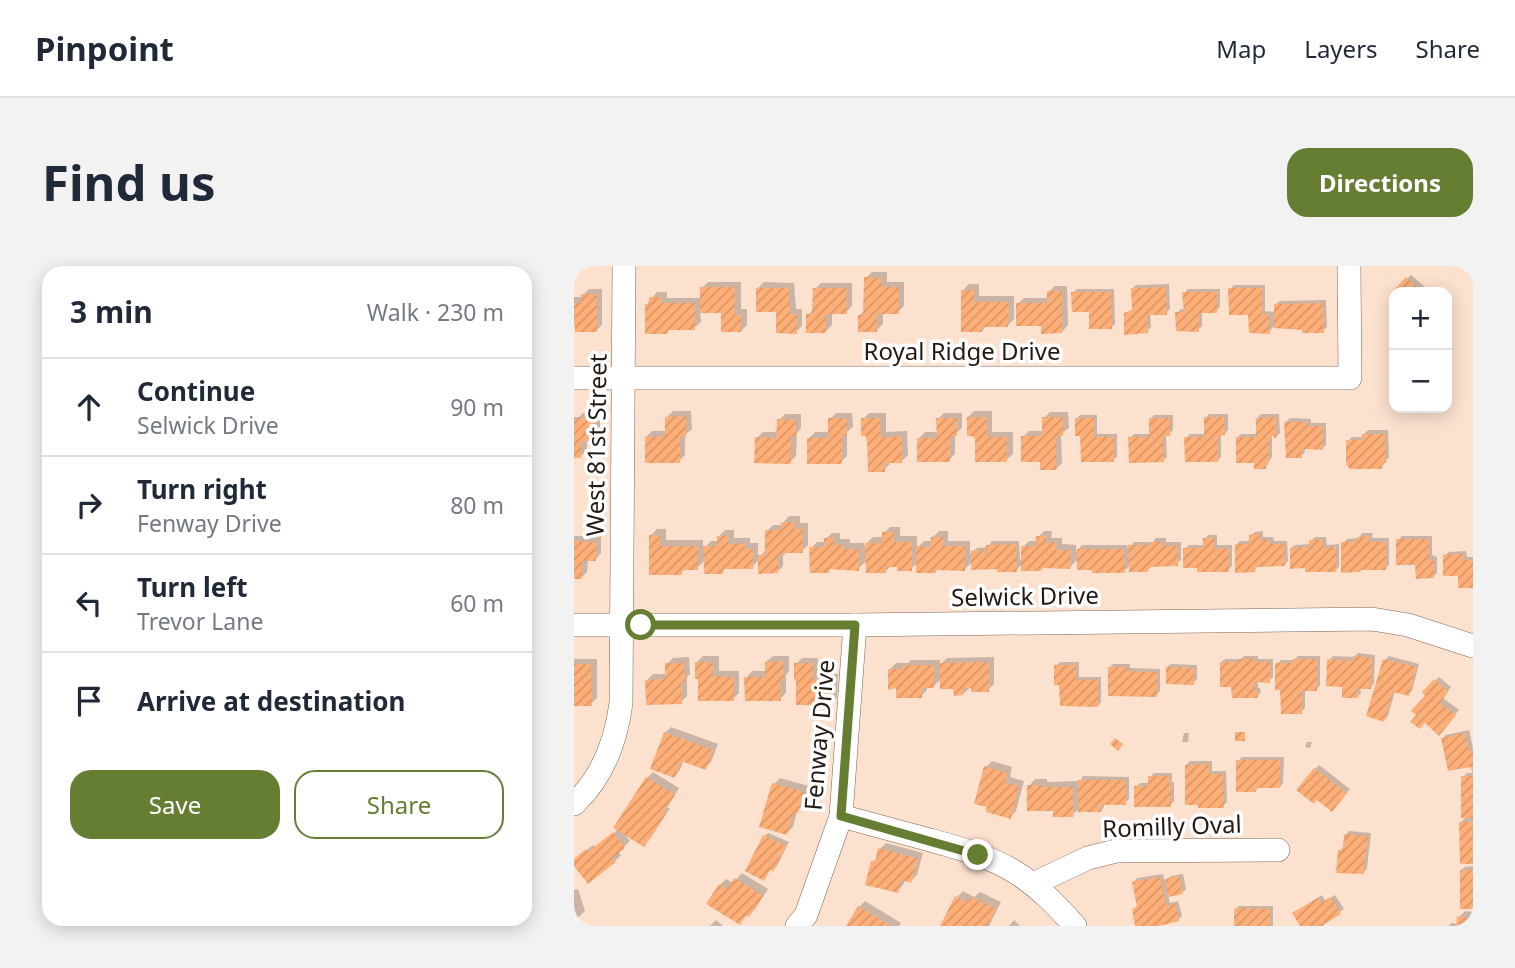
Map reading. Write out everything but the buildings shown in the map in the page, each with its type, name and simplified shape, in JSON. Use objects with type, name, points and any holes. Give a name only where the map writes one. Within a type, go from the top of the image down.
[{"type":"street","name":"West 81st Street","points":[[574,804],[593,782],[607,758],[618,725],[621,704],[624,266]]},
{"type":"street","name":"Royal Ridge Drive","points":[[574,378],[1350,378],[1349,266]]},
{"type":"street","name":"Selwick Drive","points":[[574,625],[1372,620],[1408,625],[1473,646]]},
{"type":"street","name":"Fenway Drive","points":[[797,926],[806,915],[841,816],[855,625]]},
{"type":"street","points":[[841,816],[978,855],[1009,869],[1033,884],[1075,926]]},
{"type":"street","name":"Romilly Oval","points":[[1033,884],[1088,858],[1116,851],[1278,850]]},
{"type":"route","points":[[641,625],[855,625],[841,816],[978,855]]}]
